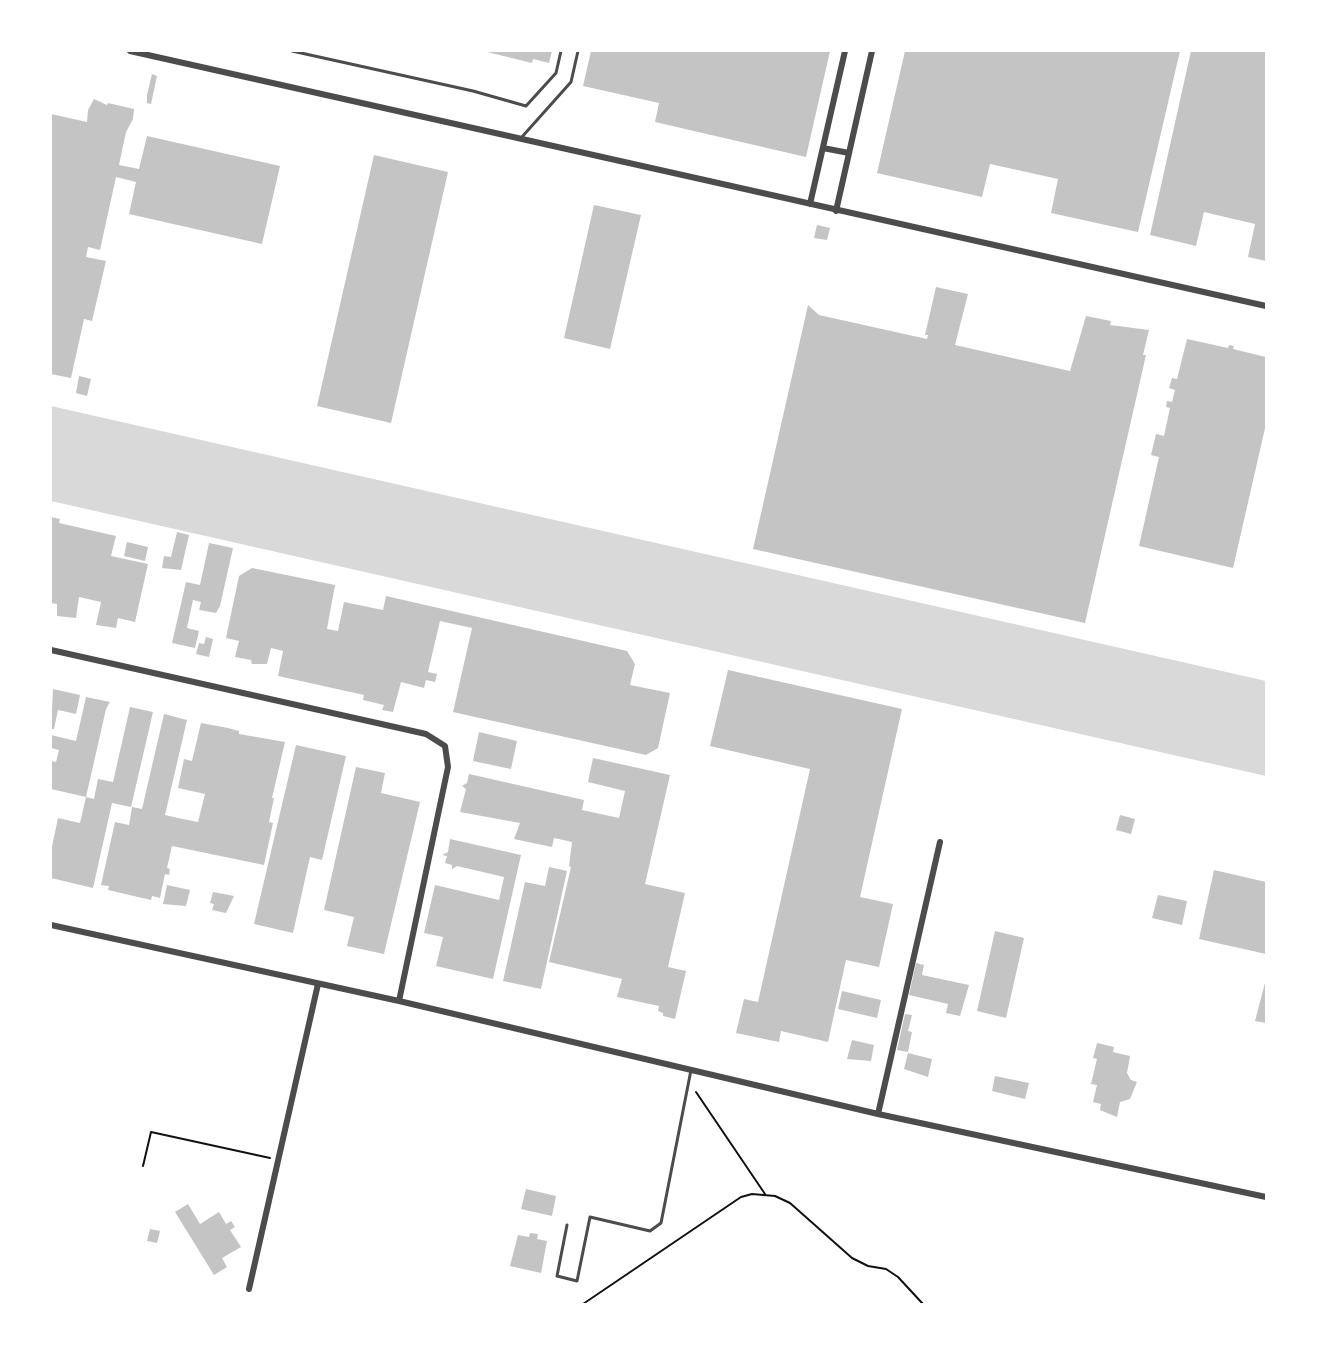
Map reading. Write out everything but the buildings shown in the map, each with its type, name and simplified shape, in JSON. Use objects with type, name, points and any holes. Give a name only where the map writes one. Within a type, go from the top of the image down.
[{"type":"street","points":[[130,51],[1266,306]]},
{"type":"street","points":[[810,204],[846,51]]},
{"type":"street","points":[[836,211],[872,51]]},
{"type":"street","points":[[823,148],[849,153]]},
{"type":"street","points":[[51,650],[426,734],[445,746],[448,767],[399,1001]]},
{"type":"street","points":[[879,1114],[939,842]]},
{"type":"street","points":[[51,925],[399,1001],[879,1114],[1266,1197]]},
{"type":"street","points":[[249,1288],[318,984]]},
{"type":"lane","points":[[292,51],[473,91],[526,106],[556,73],[561,51]]},
{"type":"lane","points":[[520,139],[571,82],[578,51]]},
{"type":"lane","points":[[567,1225],[557,1276],[577,1281],[590,1217],[650,1231],[661,1223],[691,1070]]},
{"type":"path","points":[[689,1081],[765,1194]]},
{"type":"path","points":[[143,1166],[150,1132],[278,1160]]},
{"type":"path","points":[[583,1304],[741,1197],[765,1194],[790,1203],[852,1258],[868,1266],[886,1269],[923,1304]]},
{"type":"shaded area","points":[[51,406],[1266,681],[1266,776],[51,501]]}]
